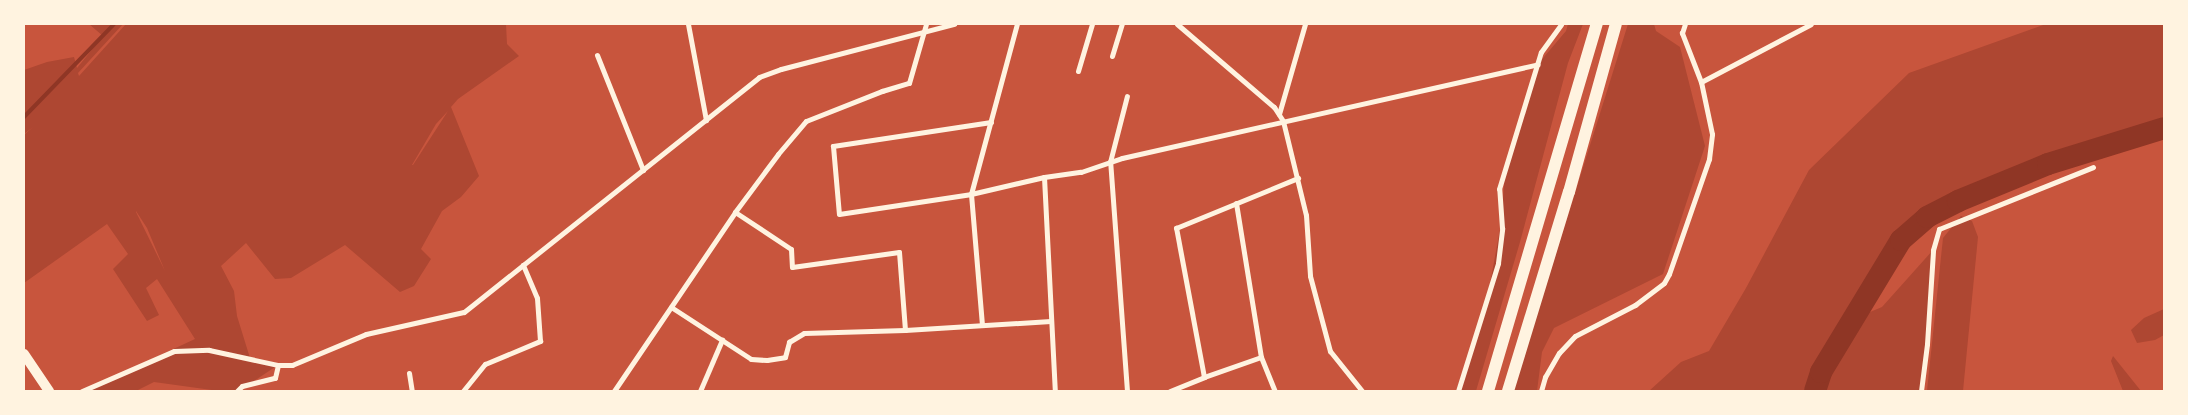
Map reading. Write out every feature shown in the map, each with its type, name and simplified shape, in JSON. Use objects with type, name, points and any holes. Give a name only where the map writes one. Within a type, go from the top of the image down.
[{"type":"highway","points":[[1488,391],[1597,24]]},
{"type":"highway","points":[[1508,391],[1570,192],[1616,24]]},
{"type":"main road","points":[[24,354],[50,391]]},
{"type":"street","points":[[688,24],[706,120]]},
{"type":"street","points":[[614,391],[735,212],[778,154],[806,121],[909,83],[926,24]]},
{"type":"street","points":[[82,391],[174,351],[209,350],[278,365],[302,362],[366,334],[464,312],[759,77],[781,69],[954,24]]},
{"type":"street","points":[[982,325],[971,194],[1017,24]]},
{"type":"street","points":[[1078,71],[1092,24]]},
{"type":"street","points":[[1112,56],[1122,24]]},
{"type":"street","points":[[1177,24],[1274,108],[1283,120],[1306,215],[1310,276],[1330,351],[1362,391]]},
{"type":"street","points":[[1279,114],[1306,24]]},
{"type":"street","points":[[1458,391],[1498,263],[1502,228],[1499,189],[1541,52],[1561,24]]},
{"type":"street","points":[[1541,391],[1545,378],[1559,353],[1575,336],[1636,305],[1664,283],[1669,274],[1709,159],[1712,134],[1700,82],[1682,33],[1685,24]]},
{"type":"street","points":[[1700,82],[1811,24]]},
{"type":"street","points":[[597,55],[643,170]]},
{"type":"street","points":[[991,122],[833,146],[839,214],[971,194],[1044,177],[1081,172],[1110,162],[1283,120],[1538,64]]},
{"type":"street","points":[[1127,96],[1110,162],[1127,391]]},
{"type":"street","points":[[1921,391],[1927,344],[1933,250],[1939,229],[2093,167]]},
{"type":"street","points":[[1044,177],[1055,391]]},
{"type":"street","points":[[1204,377],[1176,228],[1298,178]]},
{"type":"street","points":[[1236,203],[1261,356],[1275,391]]},
{"type":"street","points":[[735,212],[791,249],[792,267],[899,252],[905,330]]},
{"type":"street","points":[[463,391],[485,364],[540,341],[537,298],[522,265]]},
{"type":"street","points":[[671,307],[751,359],[767,360],[785,357],[789,342],[804,333],[905,330],[1051,321]]},
{"type":"street","points":[[700,391],[722,340]]},
{"type":"street","points":[[1170,391],[1261,356]]},
{"type":"street","points":[[238,391],[242,386],[275,378],[278,365]]},
{"type":"street","points":[[409,373],[412,391]]},
{"type":"shaded area","points":[[89,24],[123,24],[78,73],[79,76],[126,24],[506,24],[507,44],[519,56],[458,99],[451,107],[479,176],[461,197],[442,211],[421,249],[431,259],[414,286],[400,292],[345,245],[291,278],[275,279],[246,243],[221,266],[234,291],[237,316],[250,358],[278,365],[239,391],[219,391],[154,382],[136,391],[83,391],[195,339],[157,279],[146,288],[159,315],[147,321],[113,269],[128,254],[107,224],[24,283],[24,135],[33,127],[24,134],[24,70],[47,62],[74,57],[77,68],[103,36]],"holes":[[[448,111],[413,165],[412,165],[436,124]],[[136,212],[147,228],[165,271]]]},
{"type":"shaded area","points":[[1568,24],[1583,24],[1568,63],[1520,242],[1476,391],[1456,391],[1487,300],[1501,224],[1505,172],[1538,64],[1566,31]]},
{"type":"shaded area","points":[[1628,24],[1654,24],[1656,31],[1680,47],[1705,146],[1663,274],[1554,328],[1542,352],[1537,391],[1513,391]]},
{"type":"shaded area","points":[[2046,24],[2164,24],[2164,124],[1954,194],[1895,249],[1832,351],[1813,391],[1649,391],[1681,362],[1709,351],[1746,288],[1809,170],[1909,73]]},
{"type":"shaded area","points":[[1961,216],[1972,221],[1978,237],[1963,391],[1927,391],[1943,238]]},
{"type":"shaded area","points":[[1933,250],[1922,391],[1821,391],[1828,375],[1863,315],[1882,307]]},
{"type":"shaded area","points":[[2164,309],[2164,335],[2155,340],[2137,343],[2131,330],[2144,318]]},
{"type":"shaded area","points":[[2113,356],[2141,391],[2123,391],[2111,361]]},
{"type":"waterway","points":[[24,117],[114,24]]},
{"type":"waterway","points":[[1815,391],[1821,372],[1901,240],[1927,217],[1958,201],[2048,164],[2164,128]]}]
